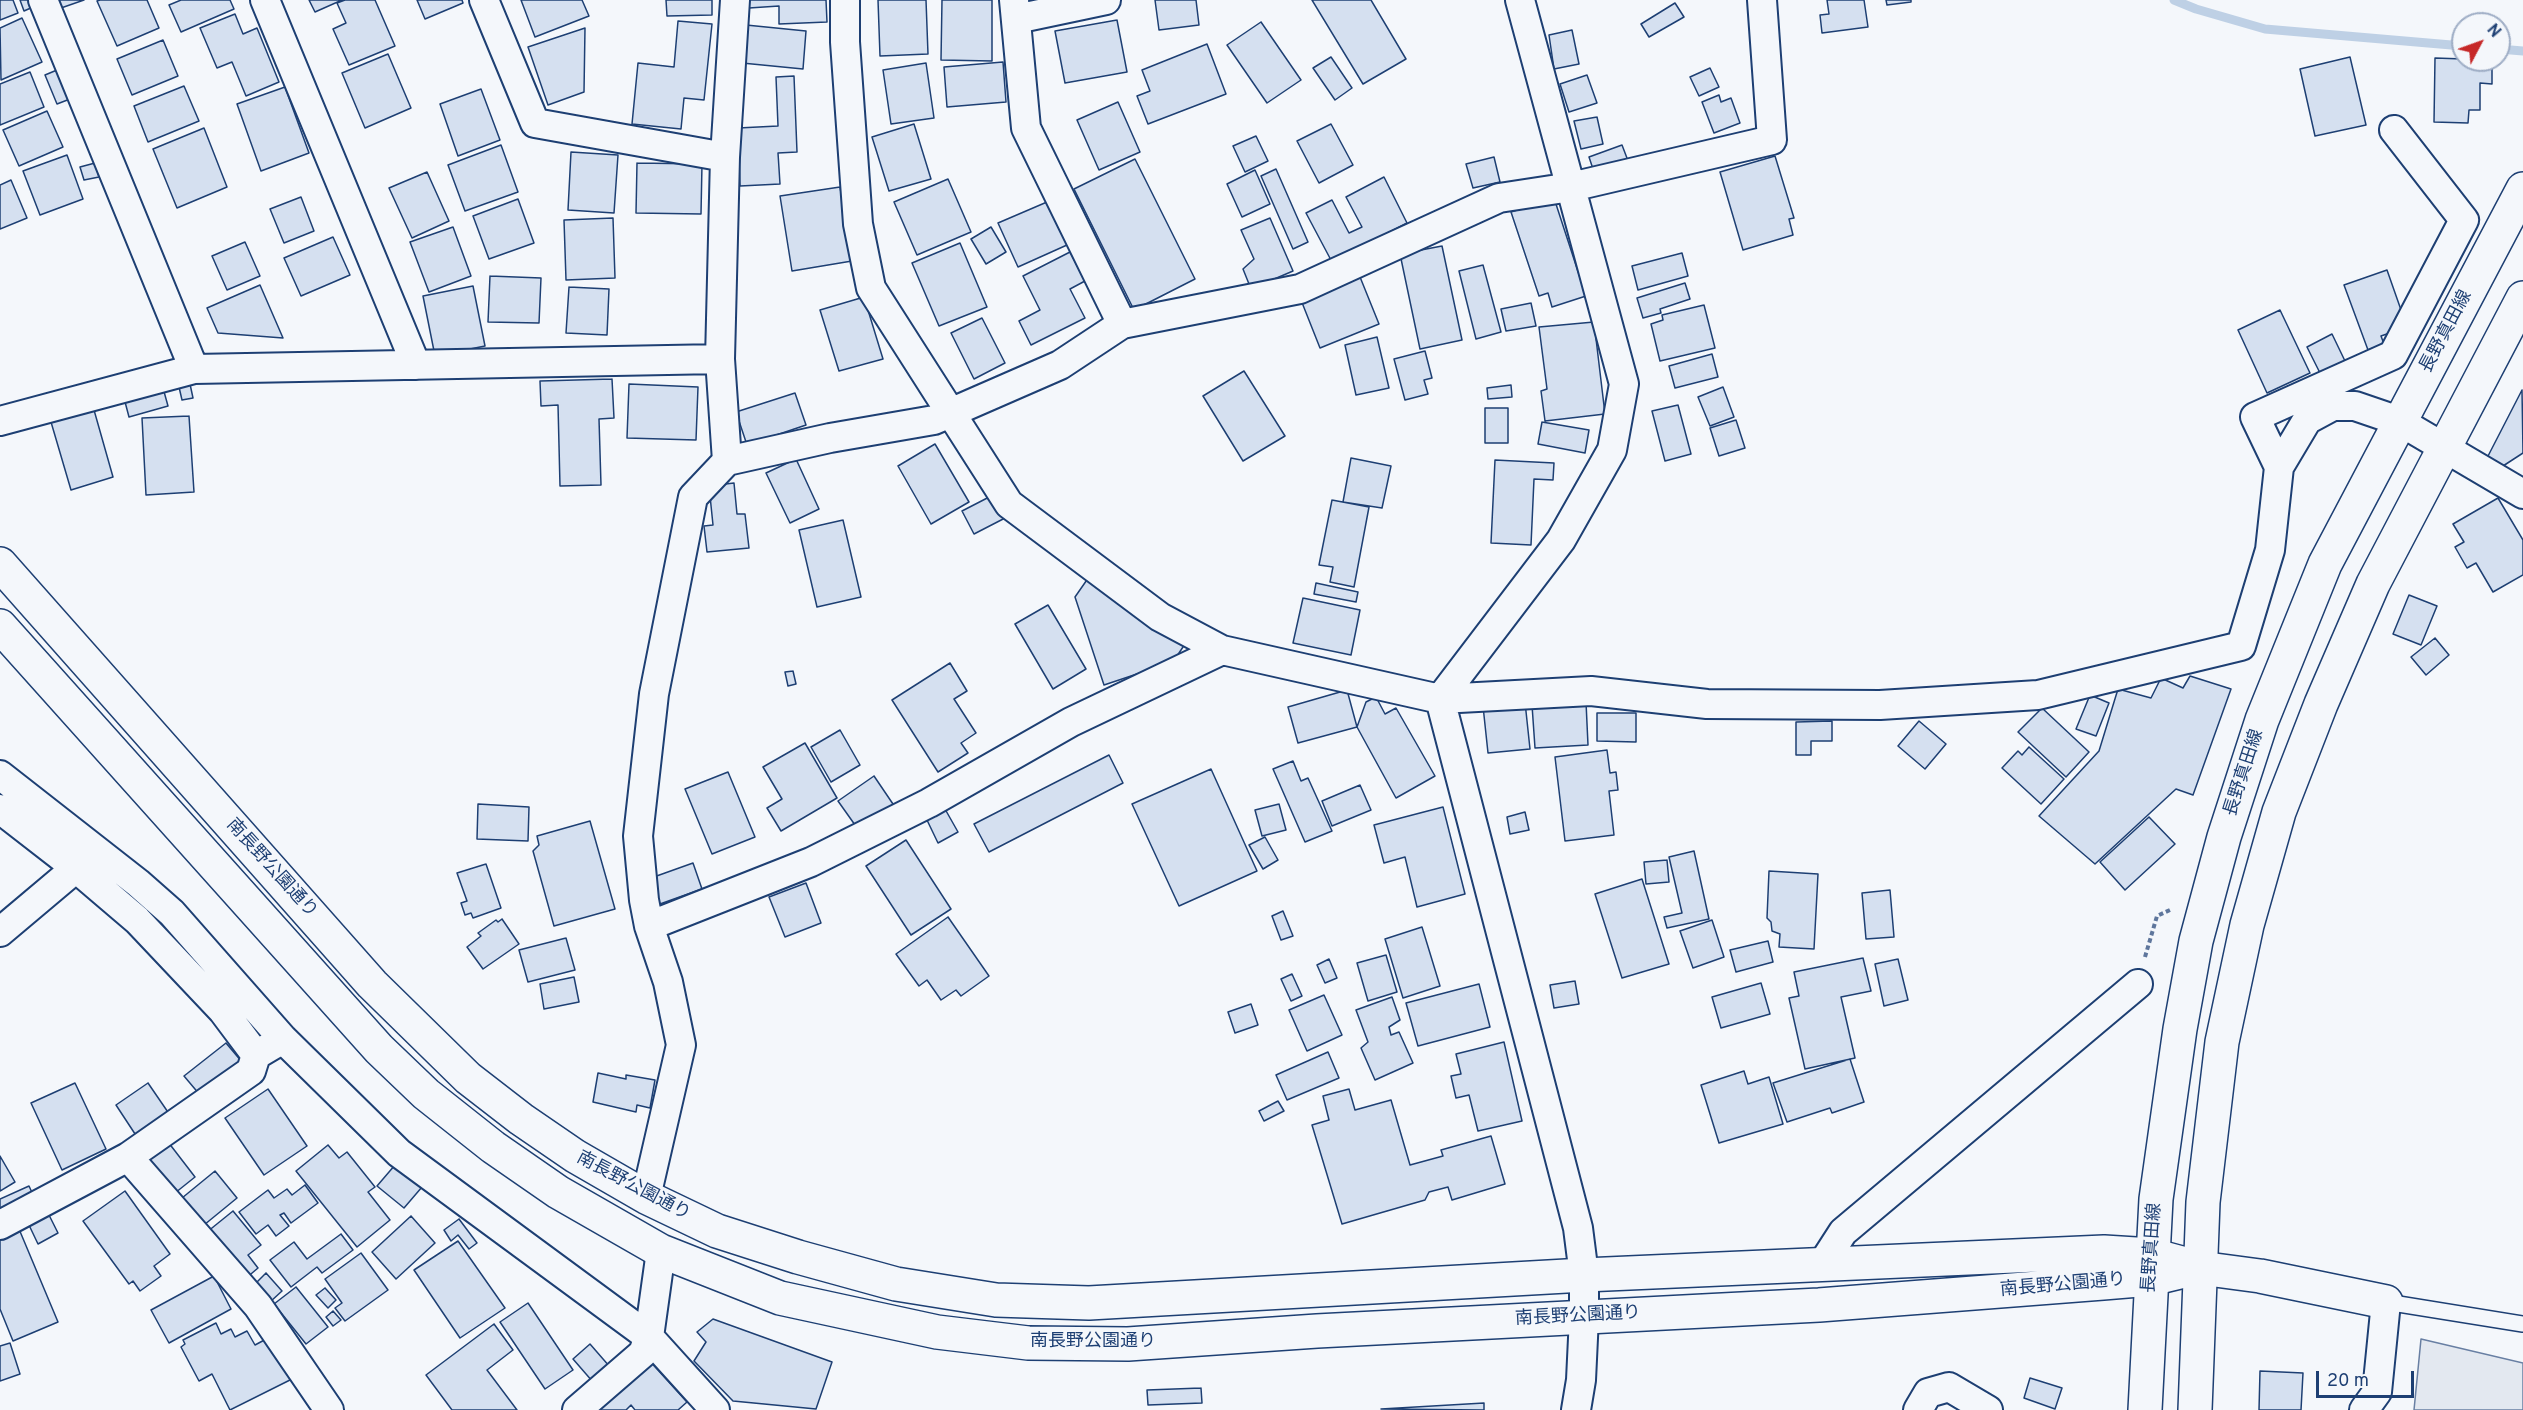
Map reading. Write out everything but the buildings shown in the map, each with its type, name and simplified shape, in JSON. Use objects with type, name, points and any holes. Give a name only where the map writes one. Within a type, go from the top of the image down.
[{"type":"street","points":[[43,0],[194,369]]},
{"type":"street","points":[[265,0],[416,365]]},
{"type":"street","points":[[484,0],[535,123],[725,157]]},
{"type":"street","points":[[728,461],[720,359],[725,157],[735,0]]},
{"type":"street","points":[[845,0],[845,42],[858,224],[871,288],[1010,504],[1160,617],[1222,650],[1440,699],[1592,691],[1707,704],[1880,705],[2038,695],[2241,646],[2270,550],[2279,467],[2318,401]]},
{"type":"street","points":[[1106,0],[1015,9],[1026,128],[1122,324]]},
{"type":"street","points":[[1440,699],[1561,540],[1612,450],[1624,384],[1520,0]]},
{"type":"street","points":[[646,1197],[681,1045],[668,982],[649,926],[638,836],[654,694],[693,496],[728,461],[830,438],[934,420],[1060,365],[1122,324],[1300,289],[1499,198],[1571,187],[1772,140],[1762,0]]},
{"type":"street","points":[[2394,130],[2464,220],[2496,238]]},
{"type":"street","name":"長野真田線","points":[[2145,1410],[2156,1199],[2180,1029],[2196,941],[2224,837],[2262,720],[2289,648],[2325,564],[2523,189]]},
{"type":"street","points":[[2279,467],[2255,417],[2318,401],[2393,355],[2464,220]]},
{"type":"street","points":[[2195,1410],[2200,1268],[2211,1119],[2222,1042],[2247,925],[2279,812],[2321,704],[2373,584],[2523,298]]},
{"type":"street","points":[[2393,355],[2424,373]]},
{"type":"street","points":[[0,421],[194,369],[720,359]]},
{"type":"street","points":[[2318,401],[2333,406],[2355,406],[2399,421],[2522,495]]},
{"type":"street","name":"南長野公園通り","points":[[0,564],[372,984],[468,1078],[521,1119],[575,1156],[646,1197],[717,1231],[798,1257],[896,1284],[996,1300],[1089,1303],[1584,1275],[2104,1252],[2151,1267]]},
{"type":"street","name":"南長野公園通り","points":[[0,626],[379,1049],[426,1094],[493,1146],[558,1192],[661,1251],[722,1277],[790,1300],[937,1332],[1028,1343],[1128,1344],[1317,1331],[1831,1304],[2151,1267],[2200,1268]]},
{"type":"street","points":[[649,926],[811,862],[928,803],[1071,722],[1222,650]]},
{"type":"street","points":[[1440,699],[1578,1228],[1584,1275],[1584,1317],[1581,1380],[1576,1410]]},
{"type":"street","points":[[0,775],[172,913],[283,1039],[399,1153],[649,1337],[715,1410]]},
{"type":"street","points":[[0,809],[76,868],[159,942],[223,1011],[256,1055]]},
{"type":"street","points":[[0,932],[76,868]]},
{"type":"street","points":[[1823,1263],[1843,1232],[2138,984]]},
{"type":"street","points":[[0,1225],[128,1157],[251,1071],[256,1055],[283,1039]]},
{"type":"street","points":[[128,1157],[258,1306],[329,1410]]},
{"type":"street","points":[[577,1410],[643,1353],[649,1337],[661,1251]]},
{"type":"street","points":[[2200,1268],[2260,1276],[2386,1302],[2377,1392],[2364,1410]]},
{"type":"street","points":[[1918,1410],[1928,1393],[1949,1387],[1988,1410]]},
{"type":"lane","points":[[2386,1302],[2523,1324]]},
{"type":"path","points":[[2138,984],[2157,916],[2172,909]]},
{"type":"shaded area","points":[[2421,1339],[2523,1363],[2523,1410],[2414,1410]]},
{"type":"waterway","points":[[2174,0],[2196,9],[2265,29],[2451,45]]},
{"type":"waterway","points":[[2511,50],[2523,51]]}]
